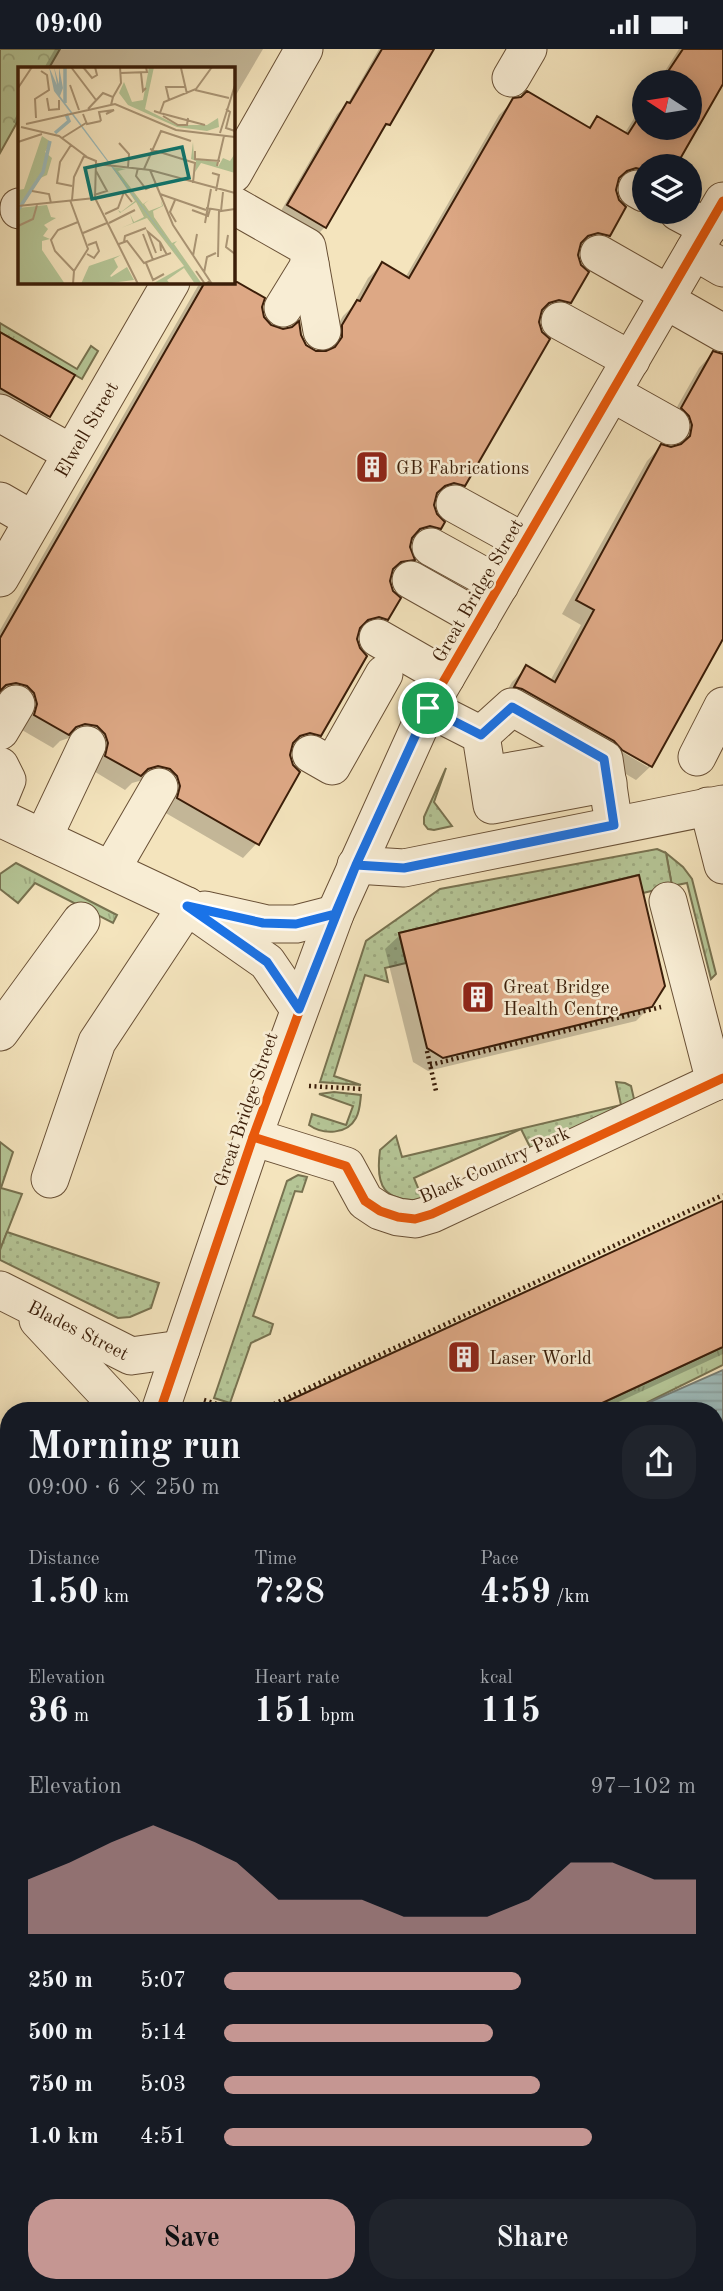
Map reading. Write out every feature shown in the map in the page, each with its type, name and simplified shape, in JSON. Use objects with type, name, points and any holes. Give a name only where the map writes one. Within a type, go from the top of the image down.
[{"type":"street","points":[[234,172],[304,49]]},
{"type":"street","points":[[234,206],[307,247],[322,331]]},
{"type":"street","name":"Great Bridge Street","points":[[163,1402],[253,1137],[299,1009],[356,865],[436,695],[705,232]]},
{"type":"street","points":[[599,254],[723,333]]},
{"type":"street","points":[[283,308],[310,264]]},
{"type":"street","name":"Elwell Street","points":[[35,537],[145,356],[167,291]]},
{"type":"street","points":[[565,313],[635,352]]},
{"type":"street","points":[[612,393],[671,426]]},
{"type":"street","points":[[8,409],[77,464]]},
{"type":"street","points":[[0,501],[35,537]]},
{"type":"street","points":[[455,504],[524,542]]},
{"type":"street","points":[[431,547],[500,585]]},
{"type":"street","points":[[411,580],[480,619]]},
{"type":"street","points":[[311,754],[332,766],[375,658],[436,695],[481,735],[492,805],[603,770]]},
{"type":"street","points":[[697,757],[723,706]]},
{"type":"street","points":[[481,735],[512,707],[603,770],[614,825]]},
{"type":"street","points":[[43,838],[87,745]]},
{"type":"street","points":[[0,766],[7,780],[1,816],[187,906],[267,962],[299,1009]]},
{"type":"street","points":[[111,870],[159,787]]},
{"type":"street","points":[[356,865],[404,868],[716,805],[723,865]]},
{"type":"street","points":[[187,906],[263,923],[296,924],[335,914]]},
{"type":"street","points":[[50,1179],[97,1042],[187,906]]},
{"type":"street","points":[[663,915],[719,1080]]},
{"type":"street","points":[[0,1032],[81,921]]},
{"type":"street","name":"Black Country Park","points":[[253,1137],[346,1166],[365,1201],[380,1211],[415,1219],[432,1214],[719,1080]]},
{"type":"street","name":"Blades Street","points":[[6,1301],[131,1356],[181,1349]]},
{"type":"street","name":"Blades Street","points":[[6,1301],[113,1402]]},
{"type":"path","points":[[430,1065],[673,1005]]},
{"type":"path","points":[[427,1051],[436,1091]]},
{"type":"path","points":[[308,1086],[361,1089]]},
{"type":"path","points":[[278,1402],[723,1195]]},
{"type":"path","points":[[204,1400],[210,1402]]},
{"type":"green space","points":[[0,49],[60,49],[50,67],[18,67],[18,121],[0,153]]},
{"type":"green space","points":[[0,323],[77,369],[91,346],[98,351],[82,379],[0,332]]},
{"type":"green space","points":[[446,768],[434,802],[452,826],[428,829],[424,824],[424,817]]},
{"type":"green space","points":[[657,849],[666,853],[672,886],[643,893],[638,875],[399,933],[406,963],[385,968],[388,982],[365,975],[334,1076],[361,1085],[320,1082],[366,941],[440,889]]},
{"type":"green space","points":[[666,853],[683,867],[692,879],[716,974],[711,979],[687,883],[672,886]]},
{"type":"green space","points":[[16,863],[117,915],[113,923],[35,883],[18,903],[0,889],[0,874]]},
{"type":"green space","points":[[616,1082],[631,1086],[634,1099],[630,1105],[532,1151],[521,1129],[414,1178],[423,1200],[391,1195],[381,1183],[380,1150],[396,1136],[402,1157],[621,1105]]},
{"type":"green space","points":[[334,1092],[361,1095],[358,1113],[352,1124],[334,1132],[321,1131],[309,1125],[312,1114],[346,1125],[353,1106],[319,1094]]},
{"type":"green space","points":[[0,1142],[13,1152],[1,1188],[22,1194],[0,1250]]},
{"type":"green space","points":[[298,1175],[307,1177],[302,1192],[295,1191],[253,1316],[273,1324],[270,1334],[251,1343],[230,1402],[227,1402],[214,1398],[287,1181]]},
{"type":"green space","points":[[7,1232],[159,1283],[151,1308],[130,1317],[118,1318],[0,1260],[0,1250]]},
{"type":"green space","points":[[723,1347],[723,1365],[648,1402],[604,1402]]},
{"type":"water","points":[[723,1370],[723,1402],[650,1402]]},
{"type":"building","points":[[382,49],[434,49],[390,125],[386,124],[326,228],[287,205],[347,102],[350,103]]},
{"type":"building","points":[[683,49],[723,49],[723,84],[702,121],[702,70],[669,70]]},
{"type":"building","points":[[527,91],[590,128],[597,116],[628,134],[632,128],[632,140],[691,140],[683,154],[632,154],[632,169],[619,178],[616,190],[619,200],[626,207],[610,236],[598,233],[588,236],[581,243],[578,255],[581,265],[589,272],[571,303],[559,300],[549,303],[542,310],[539,322],[542,332],[550,339],[465,486],[454,483],[437,493],[434,505],[437,514],[445,522],[441,529],[430,526],[420,529],[412,538],[410,547],[415,560],[401,562],[393,569],[390,581],[393,591],[401,598],[388,620],[379,617],[368,620],[360,628],[357,639],[367,656],[321,736],[310,733],[300,736],[293,743],[290,755],[293,765],[300,772],[259,845],[177,798],[180,786],[177,776],[170,769],[158,766],[148,769],[141,776],[105,756],[108,743],[105,734],[97,726],[85,724],[76,727],[69,735],[34,715],[37,704],[34,693],[27,686],[16,683],[6,685],[0,691],[0,638],[204,283],[237,282],[265,298],[262,307],[264,317],[271,325],[283,329],[292,327],[299,321],[306,345],[316,351],[326,351],[335,347],[342,337],[342,325],[357,300],[360,301],[382,262],[409,278],[513,98],[521,97]]},
{"type":"building","points":[[0,332],[75,375],[50,417],[0,388]]},
{"type":"building","points":[[713,351],[723,354],[723,639],[652,767],[622,750],[614,741],[514,687],[526,665],[555,682],[594,610],[576,600],[661,444],[671,447],[681,444],[690,436],[692,425],[689,416],[681,408]]},
{"type":"building","points":[[639,875],[665,986],[652,1007],[443,1058],[427,1048],[399,933]]},
{"type":"building","points":[[723,1201],[723,1347],[604,1402],[286,1402]]},
{"type":"cycle path","points":[[163,1402],[253,1137],[335,914],[428,708],[723,201]]},
{"type":"cycle path","points":[[253,1137],[346,1166],[365,1201],[380,1211],[415,1219],[432,1214],[723,1078]]},
{"type":"place","name":"GB Fabrications","points":[[372,467]]},
{"type":"place","name":"Great Bridge Health Centre","points":[[478,997]]},
{"type":"place","name":"Laser World","points":[[464,1357]]},
{"type":"route","points":[[428,708],[356,865],[299,1009],[267,962],[187,906],[263,923],[296,924],[335,914],[356,865],[404,868],[614,825],[604,759],[512,707],[481,735],[428,708]]}]
